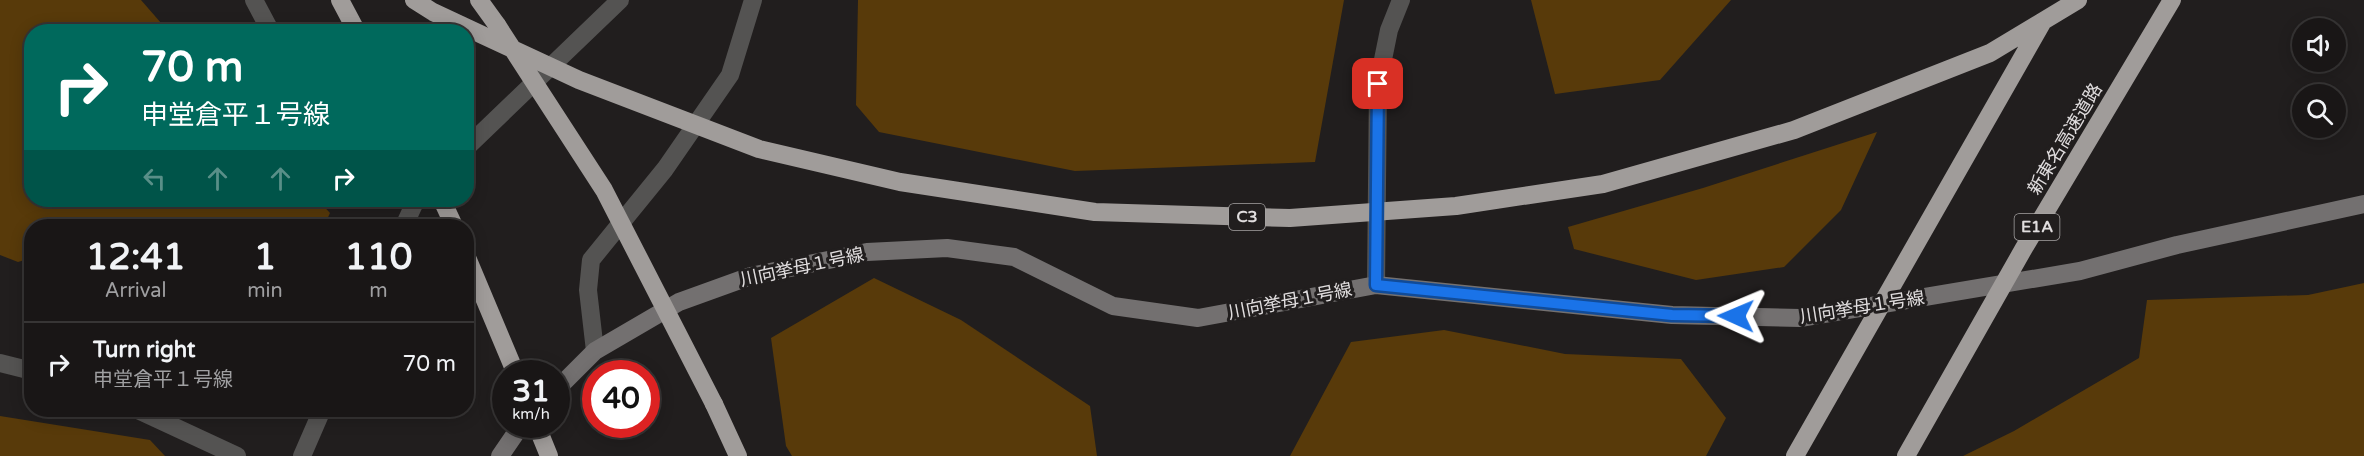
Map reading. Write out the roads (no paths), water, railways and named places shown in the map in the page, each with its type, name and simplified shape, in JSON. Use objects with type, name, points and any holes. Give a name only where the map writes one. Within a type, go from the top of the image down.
[{"type":"highway","points":[[340,0],[353,24]]},
{"type":"highway","name":"C3","points":[[414,0],[460,24]]},
{"type":"highway","points":[[479,0],[604,189],[714,404],[738,456]]},
{"type":"highway","points":[[1795,456],[2056,0]]},
{"type":"highway","name":"C3","points":[[474,31],[579,80],[759,149],[900,182],[1095,212],[1290,218],[1456,206],[1603,184],[1805,126],[1990,53],[2078,0]]},
{"type":"highway","name":"新東名高速道路","points":[[1906,456],[2024,248],[2172,0]]},
{"type":"highway","points":[[474,274],[510,360]]},
{"type":"highway","points":[[542,438],[549,456]]},
{"type":"street","points":[[254,0],[267,24]]},
{"type":"street","points":[[474,140],[620,0]]},
{"type":"street","points":[[595,351],[588,290],[591,260],[665,169],[730,75],[753,0]]},
{"type":"street","points":[[1376,285],[1378,84],[1389,30],[1401,0]]},
{"type":"street","name":"川向挙母１号線","points":[[570,376],[595,351],[679,302],[751,276],[867,252],[948,248],[1014,256],[1113,306],[1198,318],[1376,285],[1672,315],[1800,318],[2080,271],[2177,245],[2364,204]]},
{"type":"street","points":[[0,363],[24,369]]},
{"type":"street","points":[[153,417],[237,456]]},
{"type":"street","points":[[302,456],[319,417]]},
{"type":"street","points":[[500,456],[512,438]]}]
